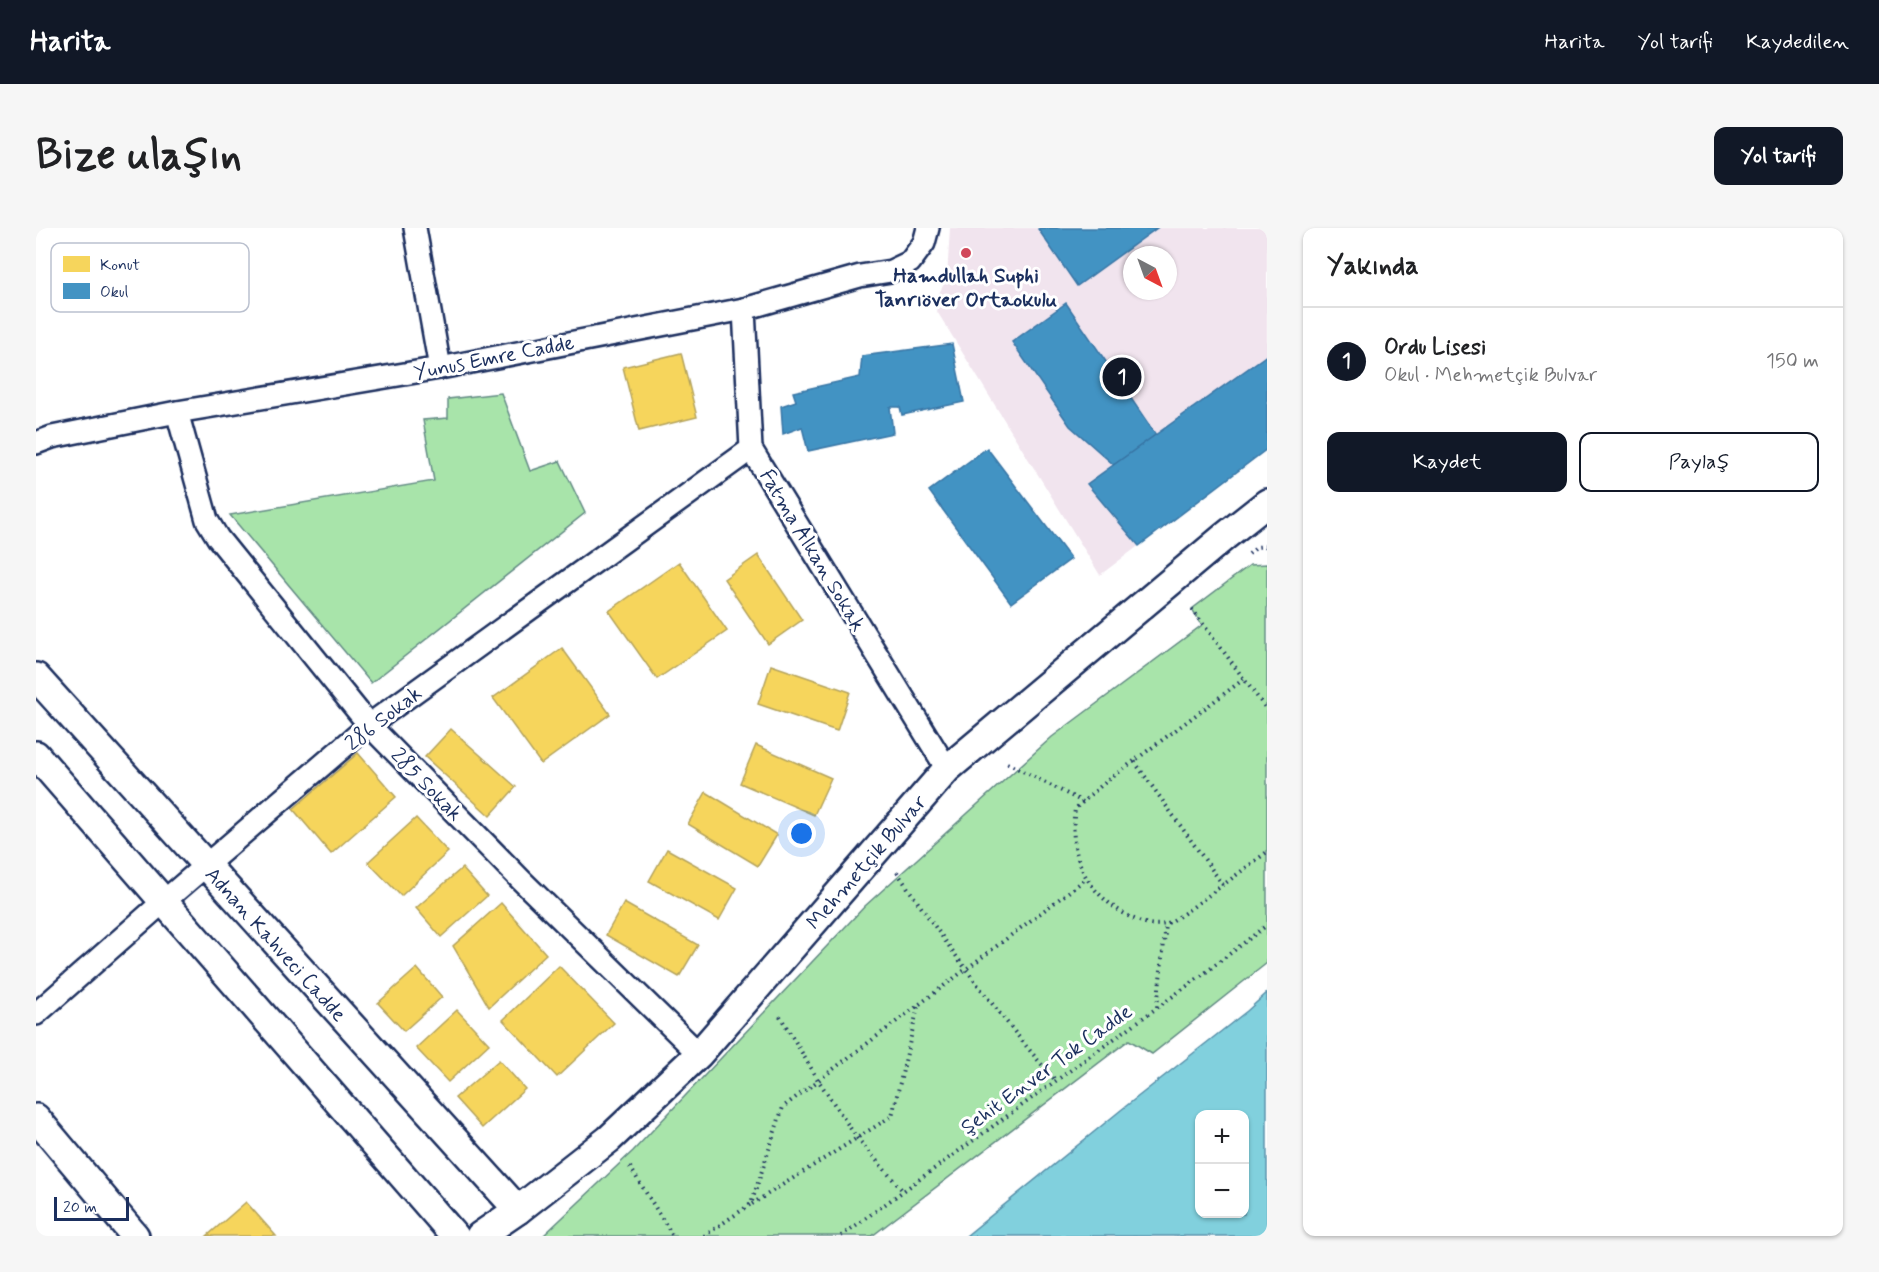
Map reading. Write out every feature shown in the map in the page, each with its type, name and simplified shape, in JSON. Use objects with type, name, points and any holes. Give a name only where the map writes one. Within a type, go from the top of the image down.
[{"type":"street","points":[[415,228],[440,368]]},
{"type":"street","name":"Yunus Emre Cadde","points":[[36,443],[52,437],[177,412],[440,368],[744,309],[860,276],[891,271],[910,262],[924,243],[928,228]]},
{"type":"street","name":"Fatma Alkan Sokak","points":[[744,309],[751,449],[947,769]]},
{"type":"street","name":"285 Sokak","points":[[177,412],[207,520],[218,538],[369,725],[521,880],[699,1054]]},
{"type":"street","name":"286 Sokak","points":[[36,1014],[369,725],[751,449]]},
{"type":"street","name":"Mehmetçik Bulvar","points":[[480,1236],[518,1210],[609,1139],[699,1054],[947,769],[1224,537],[1267,504]]},
{"type":"street","name":"Adnan Kahveci Cadde","points":[[36,677],[518,1210]]},
{"type":"street","points":[[36,755],[455,1236]]},
{"type":"street","points":[[36,1118],[135,1236]]},
{"type":"path","points":[[1192,609],[1267,710]]},
{"type":"path","points":[[1244,679],[1134,761],[1075,809],[1073,835],[1080,867],[1105,902],[1143,922],[1166,924],[1267,852]]},
{"type":"path","points":[[1134,761],[1222,885]]},
{"type":"path","points":[[1007,763],[1083,802]]},
{"type":"path","points":[[897,872],[966,970],[1020,1040],[1056,1081]]},
{"type":"path","points":[[751,1204],[783,1107],[1087,878]]},
{"type":"path","points":[[1157,1007],[1166,924]]},
{"type":"path","name":"Şehit Enver Tok Cadde","points":[[841,1236],[1267,925]]},
{"type":"path","points":[[704,1236],[892,1116],[918,1006]]},
{"type":"path","points":[[780,1016],[818,1080],[857,1138],[903,1191]]},
{"type":"path","points":[[630,1167],[673,1236]]},
{"type":"shaded area","points":[[950,228],[1267,228],[1267,449],[1100,575],[933,305],[947,278]]},
{"type":"green space","points":[[501,393],[530,471],[560,461],[585,513],[371,683],[230,515],[434,481],[423,420],[448,418],[448,399]]},
{"type":"green space","points":[[1267,564],[1267,963],[1152,1054],[1129,1040],[872,1236],[543,1236],[633,1151],[865,906],[1052,737],[1202,625],[1192,609],[1250,565]]},
{"type":"water","points":[[1267,993],[1267,1236],[966,1236]]},
{"type":"building: Konut","points":[[681,353],[697,417],[639,431],[623,367]]},
{"type":"building: Konut","points":[[758,555],[802,620],[768,644],[724,579]]},
{"type":"building: Konut","points":[[679,562],[727,631],[657,679],[609,611]]},
{"type":"building: Konut","points":[[562,648],[610,714],[541,764],[493,698]]},
{"type":"building: Konut","points":[[771,665],[850,692],[837,731],[758,704]]},
{"type":"building: Konut","points":[[451,729],[516,787],[490,816],[425,757]]},
{"type":"building: Konut","points":[[756,745],[831,778],[814,815],[740,783]]},
{"type":"building: Konut","points":[[358,753],[396,797],[331,854],[293,809]]},
{"type":"building: Konut","points":[[706,792],[777,835],[758,866],[688,824]]},
{"type":"building: Konut","points":[[416,818],[448,852],[401,896],[368,862]]},
{"type":"building: Konut","points":[[667,849],[737,888],[719,920],[649,881]]},
{"type":"building: Konut","points":[[462,868],[487,896],[441,937],[416,908]]},
{"type":"building: Konut","points":[[501,903],[546,954],[489,1007],[453,946]]},
{"type":"building: Konut","points":[[624,903],[698,945],[679,977],[606,935]]},
{"type":"building: Konut","points":[[559,966],[614,1023],[557,1077],[503,1020]]},
{"type":"building: Konut","points":[[417,968],[442,997],[404,1031],[378,1003]]},
{"type":"building: Konut","points":[[457,1010],[489,1044],[448,1082],[416,1048]]},
{"type":"building: Konut","points":[[499,1060],[525,1089],[482,1128],[455,1098]]},
{"type":"building: Konut","points":[[246,1202],[276,1236],[207,1236]]},
{"type":"building: Okul","points":[[1157,228],[1132,246],[1123,246],[1123,253],[1077,286],[1038,229]]},
{"type":"building: Okul","points":[[1066,303],[1156,435],[1114,465],[1070,426],[1012,342]]},
{"type":"building: Okul","points":[[952,344],[964,402],[902,415],[900,407],[890,407],[893,433],[808,451],[802,427],[783,434],[781,406],[796,401],[793,392],[860,377],[862,356]]},
{"type":"building: Okul","points":[[1267,355],[1267,449],[1139,546],[1087,484]]},
{"type":"building: Okul","points":[[987,448],[1071,559],[1011,603],[929,491]]},
{"type":"place","name":"Hamdullah Suphi Tanrıöver Ortaokulu","points":[[966,253]]},
{"type":"place","name":"Ordu Lisesi","points":[[1122,377]]}]
